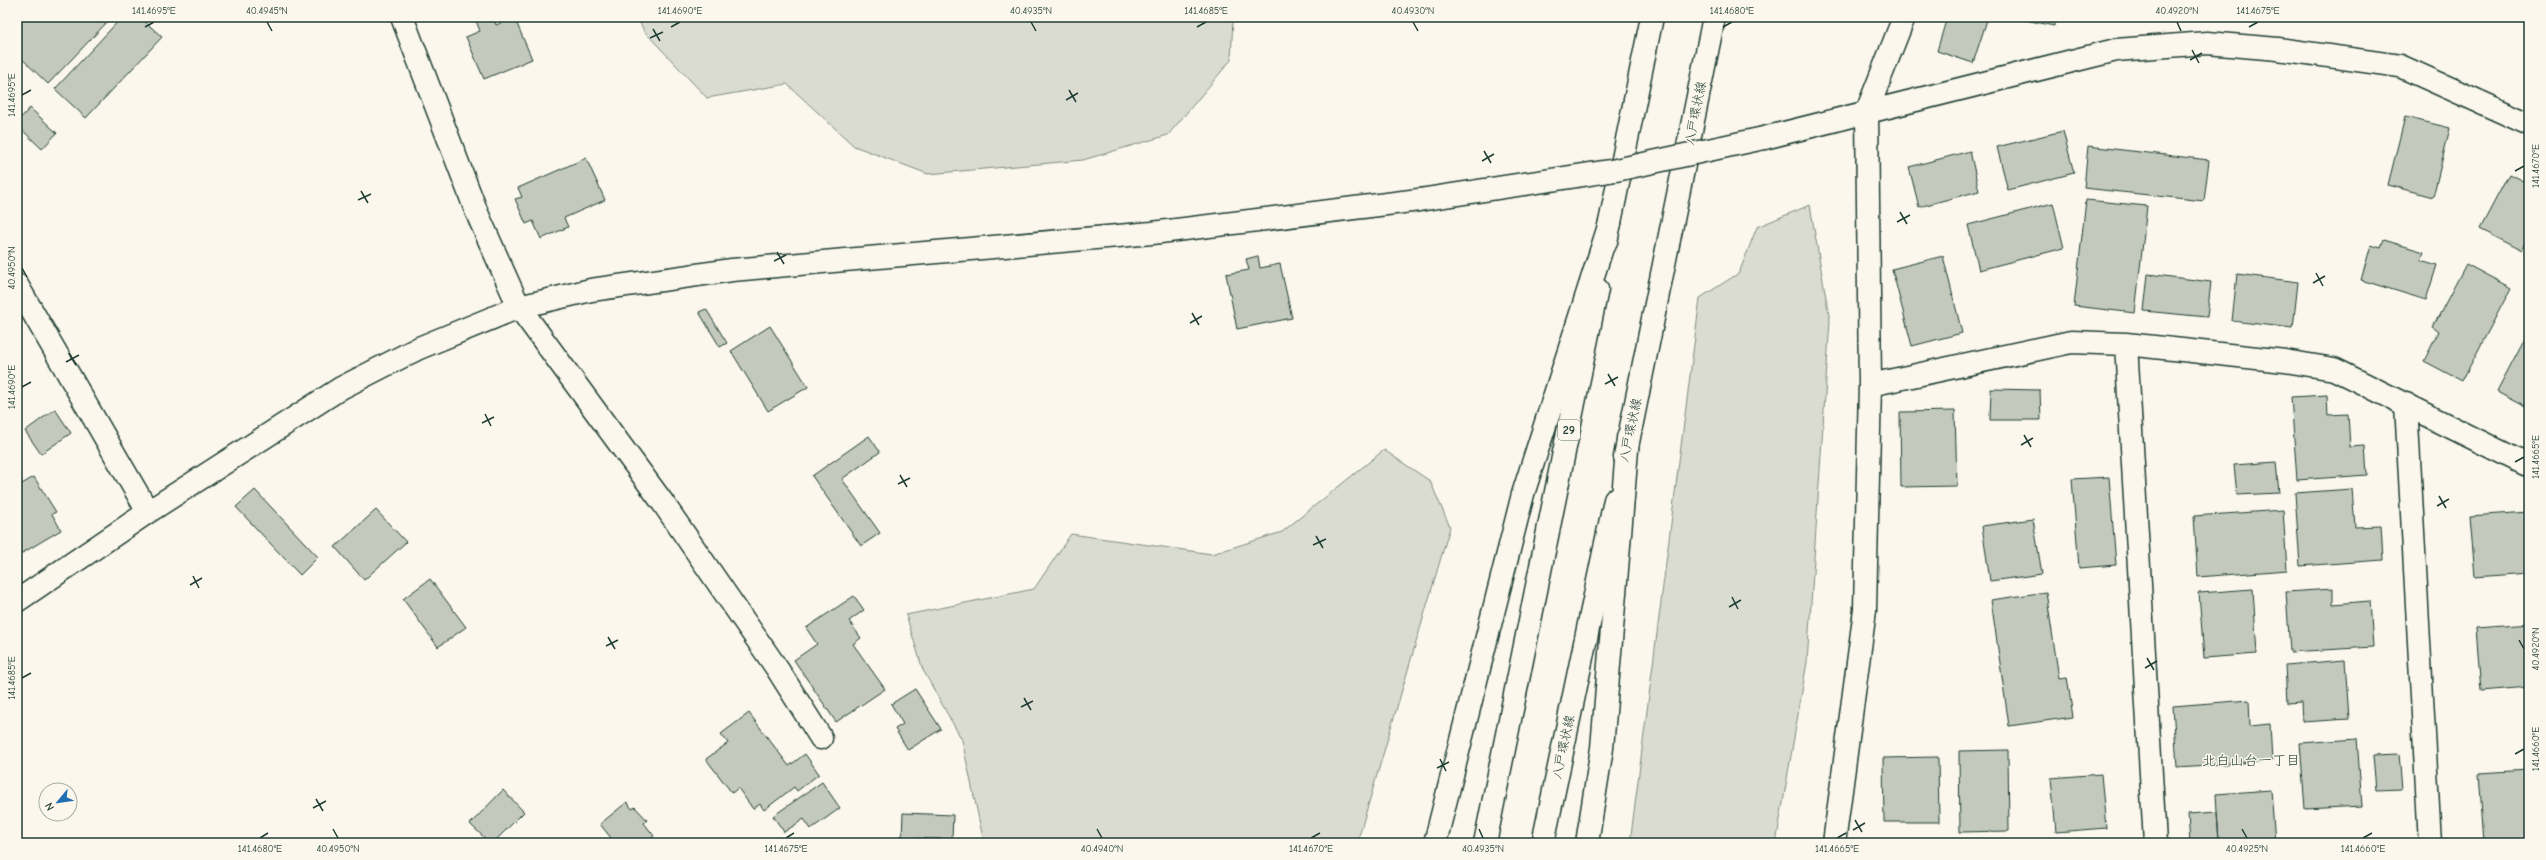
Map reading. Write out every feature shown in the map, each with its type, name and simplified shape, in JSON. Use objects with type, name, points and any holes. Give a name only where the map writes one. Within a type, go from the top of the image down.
[{"type":"main road","points":[[402,17],[477,213],[519,306],[667,509],[778,670],[821,738]]},
{"type":"main road","name":"29","points":[[1485,843],[1652,17]]},
{"type":"main road","name":"八戸環状線","points":[[1543,843],[1714,17]]},
{"type":"main road","points":[[1834,843],[1865,610],[1870,385],[1867,111],[1904,17]]},
{"type":"main road","points":[[17,601],[148,512],[341,388],[419,348],[519,306],[591,290],[732,270],[1152,233],[1419,200],[1616,170],[1764,138],[1867,111],[2116,50],[2207,43],[2278,49],[2400,66],[2529,124]]},
{"type":"main road","points":[[1435,843],[1523,494],[1610,223]]},
{"type":"main road","points":[[17,285],[148,512]]},
{"type":"main road","points":[[1870,385],[2071,342],[2126,344],[2285,361],[2334,369],[2529,466]]},
{"type":"main road","points":[[2126,344],[2155,843]]},
{"type":"main road","points":[[2406,404],[2430,843]]},
{"type":"main road","points":[[1587,843],[1602,748],[1628,438]]},
{"type":"shaded area","points":[[637,17],[1233,17],[1231,60],[1168,135],[1083,160],[928,174],[854,146],[787,84],[707,98],[644,31]]},
{"type":"shaded area","points":[[1810,205],[1830,321],[1807,662],[1776,843],[1630,843],[1700,298],[1739,273],[1757,227]]},
{"type":"shaded area","points":[[1384,450],[1430,481],[1450,527],[1357,843],[984,843],[962,740],[923,670],[906,615],[1034,589],[1071,534],[1212,554],[1282,532]]},
{"type":"building","points":[[17,17],[112,17],[48,84],[17,54]]},
{"type":"building","points":[[122,17],[140,17],[162,37],[86,118],[55,89]]},
{"type":"building","points":[[485,17],[493,17],[496,25],[514,17],[532,59],[484,79],[466,37],[480,31],[476,21]]},
{"type":"building","points":[[1947,17],[1988,17],[1973,63],[1937,51]]},
{"type":"building","points":[[2011,17],[2055,17],[2054,26]]},
{"type":"building","points":[[30,108],[57,133],[42,149],[17,125],[17,122]]},
{"type":"building","points":[[2405,117],[2450,128],[2433,197],[2388,185]]},
{"type":"building","points":[[2063,131],[2074,173],[2008,190],[1997,147]]},
{"type":"building","points":[[2088,146],[2209,160],[2204,201],[2084,188]]},
{"type":"building","points":[[1970,151],[1979,191],[1919,207],[1909,167]]},
{"type":"building","points":[[586,158],[605,200],[564,218],[568,227],[541,239],[533,221],[526,224],[515,199],[522,197],[518,188]]},
{"type":"building","points":[[2509,174],[2529,184],[2529,235],[2521,250],[2480,229]]},
{"type":"building","points":[[2086,200],[2147,206],[2135,313],[2074,306]]},
{"type":"building","points":[[2053,203],[2064,248],[1979,270],[1968,225]]},
{"type":"building","points":[[2384,240],[2424,252],[2421,260],[2437,265],[2426,300],[2361,280],[2371,245],[2381,248]]},
{"type":"building","points":[[1258,256],[1260,268],[1280,264],[1292,318],[1237,329],[1226,274],[1249,270],[1246,259]]},
{"type":"building","points":[[1943,256],[1962,333],[1912,346],[1892,269]]},
{"type":"building","points":[[2466,264],[2511,288],[2462,381],[2424,361],[2439,331],[2433,327]]},
{"type":"building","points":[[2148,274],[2211,282],[2207,317],[2144,311]]},
{"type":"building","points":[[2237,274],[2298,282],[2293,328],[2232,321]]},
{"type":"building","points":[[706,309],[727,343],[720,347],[699,312]]},
{"type":"building","points":[[770,326],[808,387],[768,411],[731,351]]},
{"type":"building","points":[[2527,334],[2529,336],[2529,408],[2497,391]]},
{"type":"building","points":[[1991,389],[2040,390],[2041,420],[1990,420]]},
{"type":"building","points":[[2327,395],[2328,415],[2348,414],[2350,447],[2365,446],[2367,475],[2297,480],[2291,397]]},
{"type":"building","points":[[55,409],[71,433],[41,454],[25,431]]},
{"type":"building","points":[[1955,411],[1957,486],[1901,487],[1900,412]]},
{"type":"building","points":[[869,436],[880,452],[842,479],[880,533],[861,546],[812,476]]},
{"type":"building","points":[[2276,462],[2279,493],[2237,495],[2234,465]]},
{"type":"building","points":[[34,477],[56,512],[52,514],[61,530],[19,555],[17,551],[17,480],[20,485]]},
{"type":"building","points":[[2109,477],[2116,565],[2079,568],[2072,479]]},
{"type":"building","points":[[2352,489],[2355,527],[2381,526],[2383,560],[2300,566],[2295,493]]},
{"type":"building","points":[[255,490],[318,557],[300,575],[236,507]]},
{"type":"building","points":[[376,510],[406,542],[364,580],[335,547]]},
{"type":"building","points":[[2283,510],[2287,570],[2198,577],[2194,516]]},
{"type":"building","points":[[2529,512],[2529,573],[2475,577],[2470,516]]},
{"type":"building","points":[[2033,519],[2042,574],[1990,581],[1982,526]]},
{"type":"building","points":[[430,579],[466,627],[438,647],[403,599]]},
{"type":"building","points":[[2253,589],[2257,654],[2204,658],[2199,593]]},
{"type":"building","points":[[2333,589],[2333,604],[2370,601],[2373,647],[2290,652],[2286,592]]},
{"type":"building","points":[[2046,592],[2059,678],[2067,677],[2073,717],[2009,726],[1991,600]]},
{"type":"building","points":[[854,596],[864,610],[849,621],[861,638],[853,644],[885,689],[836,722],[794,660],[817,644],[806,628]]},
{"type":"building","points":[[2529,624],[2529,687],[2481,691],[2476,628]]},
{"type":"building","points":[[2345,660],[2349,719],[2302,722],[2301,702],[2287,703],[2285,665]]},
{"type":"building","points":[[915,689],[941,729],[908,750],[895,729],[903,724],[891,704]]},
{"type":"building","points":[[2249,700],[2250,726],[2270,724],[2272,761],[2177,767],[2173,706]]},
{"type":"building","points":[[749,713],[789,766],[805,754],[819,774],[797,791],[794,787],[764,810],[760,804],[753,809],[738,788],[732,793],[706,759],[728,743],[721,734]]},
{"type":"building","points":[[2357,739],[2362,806],[2305,809],[2300,743]]},
{"type":"building","points":[[2008,750],[2009,831],[1960,832],[1959,751]]},
{"type":"building","points":[[2399,754],[2402,789],[2376,790],[2373,755]]},
{"type":"building","points":[[1938,757],[1939,822],[1884,822],[1883,758]]},
{"type":"building","points":[[2529,770],[2529,843],[2484,843],[2479,773]]},
{"type":"building","points":[[2101,774],[2106,828],[2056,832],[2051,778]]},
{"type":"building","points":[[822,782],[840,808],[811,829],[804,819],[784,832],[773,816]]},
{"type":"building","points":[[503,790],[524,812],[493,843],[490,843],[470,824]]},
{"type":"building","points":[[2271,790],[2275,843],[2219,843],[2216,794]]},
{"type":"building","points":[[627,802],[632,809],[635,807],[647,820],[644,823],[654,836],[645,843],[615,843],[600,824]]},
{"type":"building","points":[[2217,812],[2219,841],[2190,843],[2188,814]]},
{"type":"building","points":[[903,813],[953,815],[952,839],[902,838]]},
{"type":"district","name":"北白山台一丁目","points":[[2251,760]]}]
